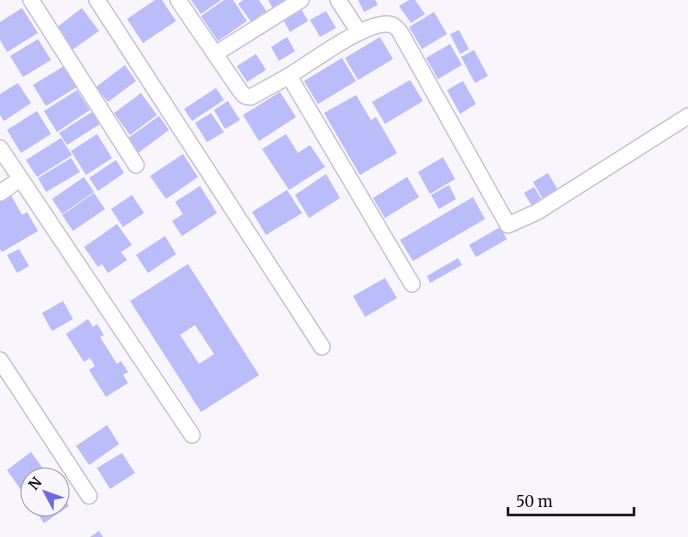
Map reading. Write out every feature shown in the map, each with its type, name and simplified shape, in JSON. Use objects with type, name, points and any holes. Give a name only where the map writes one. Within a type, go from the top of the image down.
[{"type":"street","points":[[31,0],[136,165]]},
{"type":"street","points":[[97,0],[322,346]]},
{"type":"street","points":[[178,0],[240,92],[245,96],[251,97],[372,26],[388,24],[400,32],[508,225],[537,212],[688,116]]},
{"type":"street","points":[[215,54],[301,0]]},
{"type":"street","points":[[338,0],[359,32]]},
{"type":"street","points":[[289,76],[412,284]]},
{"type":"street","points":[[0,148],[192,435]]},
{"type":"street","points":[[0,193],[20,180]]},
{"type":"street","points":[[0,360],[89,496]]},
{"type":"building","points":[[155,0],[162,0],[176,21],[143,43],[127,19]]},
{"type":"building","points":[[191,0],[221,0],[201,14]]},
{"type":"building","points":[[224,0],[233,0],[247,21],[218,41],[201,16]]},
{"type":"building","points":[[243,0],[259,0],[267,12],[252,23],[238,4]]},
{"type":"building","points":[[268,0],[288,0],[273,9]]},
{"type":"building","points":[[358,0],[375,0],[378,5],[364,12]]},
{"type":"building","points":[[409,0],[415,0],[425,14],[411,23],[399,6]]},
{"type":"building","points":[[299,5],[308,21],[290,32],[281,16]]},
{"type":"building","points":[[22,8],[38,33],[7,52],[0,40],[0,22]]},
{"type":"building","points":[[82,8],[99,31],[72,50],[56,28]]},
{"type":"building","points":[[326,11],[336,28],[320,37],[310,20]]},
{"type":"building","points":[[434,12],[447,34],[422,49],[409,27]]},
{"type":"building","points":[[459,30],[469,49],[460,54],[450,34]]},
{"type":"building","points":[[287,37],[295,51],[279,61],[271,47]]},
{"type":"building","points":[[380,37],[393,59],[358,80],[345,58]]},
{"type":"building","points":[[38,39],[51,60],[23,77],[10,56]]},
{"type":"building","points":[[450,44],[462,65],[438,79],[426,58]]},
{"type":"building","points":[[474,50],[488,76],[475,83],[461,57]]},
{"type":"building","points":[[256,54],[266,70],[247,82],[237,66]]},
{"type":"building","points":[[342,58],[356,81],[318,104],[304,81]]},
{"type":"building","points":[[125,65],[136,81],[108,102],[96,87]]},
{"type":"building","points":[[64,66],[77,87],[46,106],[33,85]]},
{"type":"building","points":[[410,80],[423,101],[385,124],[372,102]]},
{"type":"building","points":[[463,81],[476,104],[460,114],[447,90]]},
{"type":"building","points":[[18,83],[31,103],[4,121],[0,115],[0,94]]},
{"type":"building","points":[[216,88],[224,100],[192,121],[184,109]]},
{"type":"building","points":[[77,90],[90,110],[57,132],[44,111]]},
{"type":"building","points":[[280,92],[296,117],[259,141],[243,115]]},
{"type":"building","points":[[141,93],[157,115],[130,135],[114,113]]},
{"type":"building","points":[[356,95],[371,120],[376,117],[397,153],[360,175],[324,113]]},
{"type":"building","points":[[228,101],[240,120],[225,129],[214,110]]},
{"type":"building","points":[[95,110],[103,122],[67,145],[59,133]]},
{"type":"building","points":[[37,111],[51,134],[21,153],[7,130]]},
{"type":"building","points":[[211,113],[224,132],[207,142],[195,123]]},
{"type":"building","points":[[159,116],[169,130],[138,153],[127,139]]},
{"type":"building","points":[[97,134],[112,158],[86,175],[71,151]]},
{"type":"building","points":[[286,134],[298,153],[310,145],[325,167],[289,190],[262,149]]},
{"type":"building","points":[[61,138],[72,155],[37,177],[26,160]]},
{"type":"building","points":[[183,154],[198,177],[166,199],[150,176]]},
{"type":"building","points":[[443,157],[455,179],[430,194],[418,172]]},
{"type":"building","points":[[71,158],[80,172],[46,192],[38,178]]},
{"type":"building","points":[[116,160],[124,173],[98,191],[89,178]]},
{"type":"building","points":[[548,173],[559,192],[544,201],[533,182]]},
{"type":"building","points":[[326,174],[340,198],[309,218],[295,195]]},
{"type":"building","points":[[84,177],[94,192],[62,214],[52,199]]},
{"type":"building","points":[[407,177],[419,197],[385,218],[373,198]]},
{"type":"building","points":[[449,185],[456,199],[439,209],[431,195]]},
{"type":"building","points":[[200,186],[217,213],[182,236],[172,221],[183,214],[175,202]]},
{"type":"building","points":[[534,187],[542,200],[532,206],[524,193]]},
{"type":"building","points":[[287,190],[302,213],[266,235],[252,212]]},
{"type":"building","points":[[94,193],[105,209],[73,231],[62,215]]},
{"type":"building","points":[[11,195],[22,215],[27,212],[38,231],[2,252],[0,249],[0,201]]},
{"type":"building","points":[[132,195],[144,213],[123,227],[111,209]]},
{"type":"building","points":[[473,197],[485,219],[413,261],[400,240]]},
{"type":"building","points":[[117,224],[132,245],[121,252],[127,260],[108,273],[102,264],[98,267],[84,247]]},
{"type":"building","points":[[500,227],[507,239],[476,257],[469,245]]},
{"type":"building","points":[[165,236],[176,254],[148,273],[136,255]]},
{"type":"building","points":[[19,249],[29,266],[17,273],[7,255]]},
{"type":"building","points":[[458,258],[462,265],[430,283],[427,276]]},
{"type":"building","points":[[188,264],[259,375],[201,412],[130,301]],"holes":[[[195,325],[214,354],[199,364],[180,335]]]},
{"type":"building","points":[[385,278],[397,298],[365,317],[353,296]]},
{"type":"building","points":[[63,301],[73,319],[52,331],[42,313]]},
{"type":"building","points":[[88,319],[93,327],[97,324],[104,335],[100,337],[117,364],[121,361],[128,372],[123,375],[128,383],[106,397],[89,370],[95,366],[90,358],[84,362],[66,334]]},
{"type":"building","points":[[107,425],[119,444],[89,465],[76,446]]},
{"type":"building","points":[[31,452],[42,467],[20,467],[20,489],[7,470]]},
{"type":"building","points":[[122,453],[135,473],[110,489],[97,468]]},
{"type":"building","points":[[40,517],[53,517],[44,523]]},
{"type":"building","points":[[99,531],[103,537],[90,537]]}]
